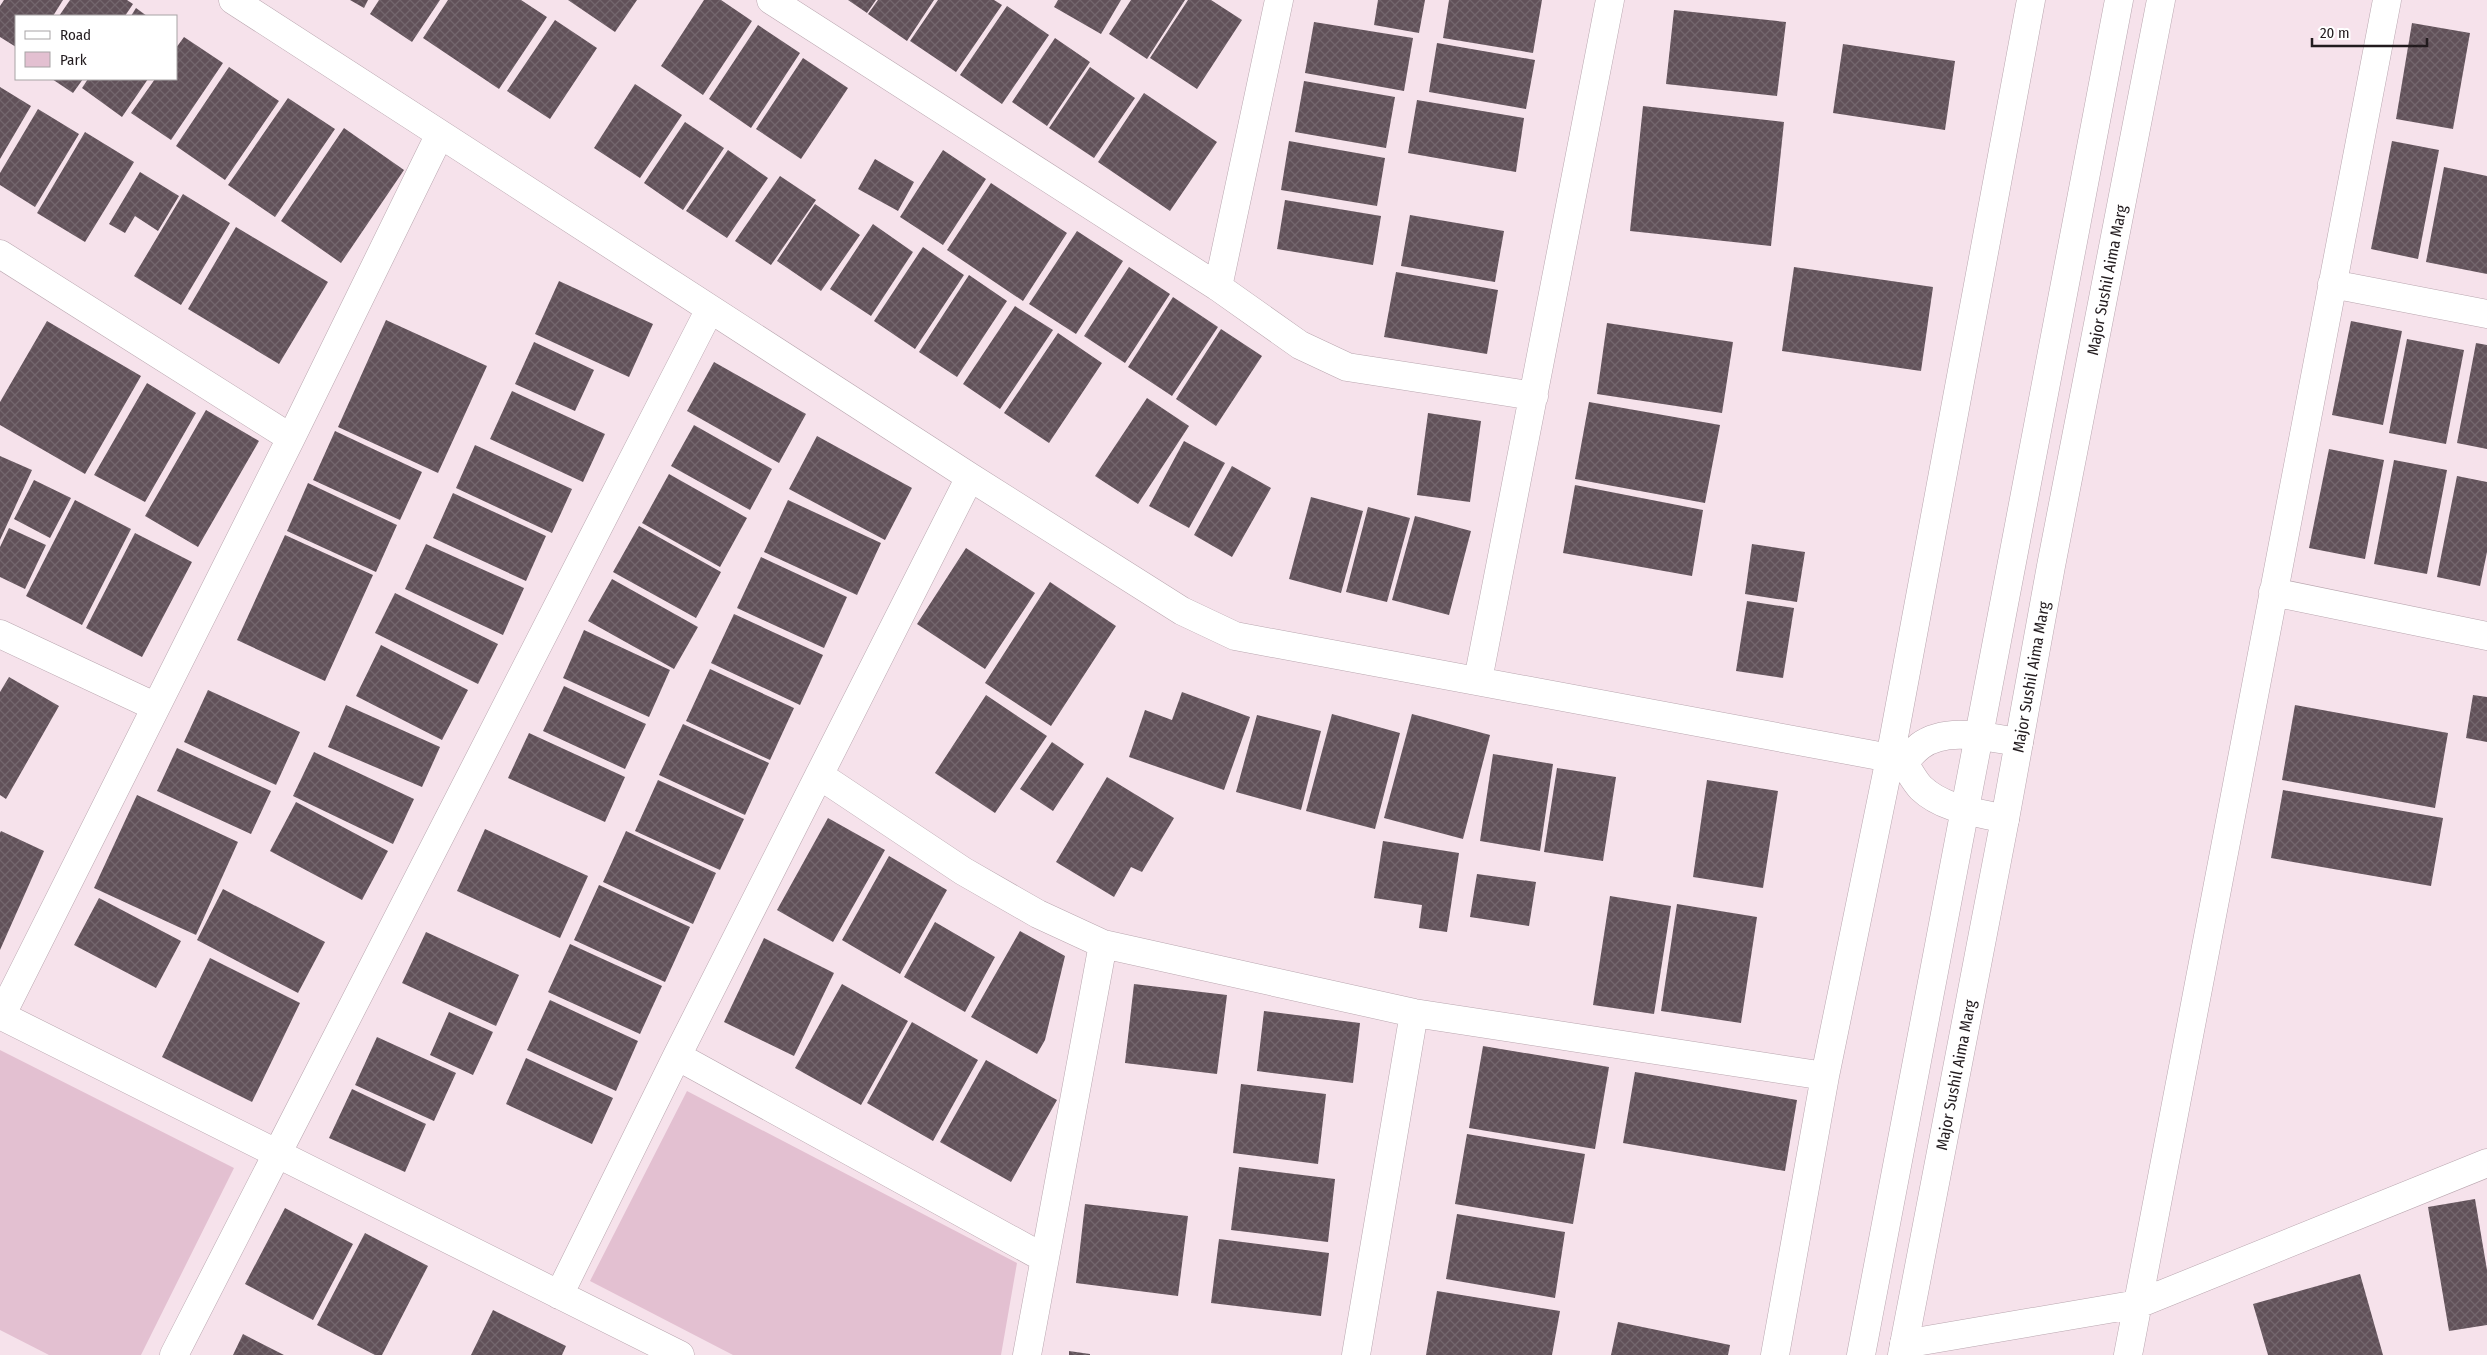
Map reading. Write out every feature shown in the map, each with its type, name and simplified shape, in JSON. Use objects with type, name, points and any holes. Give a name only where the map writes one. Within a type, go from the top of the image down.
[{"type":"street","points":[[233,0],[970,477],[1182,611],[1235,636],[1478,680],[1896,760],[1919,787],[1935,799],[1965,810],[2005,819]]},
{"type":"street","points":[[771,0],[1218,287],[1300,345],[1347,367],[1534,396]]},
{"type":"street","points":[[1478,680],[1610,0]]},
{"type":"street","points":[[1775,1355],[1825,1076],[1896,760],[2031,0]]},
{"type":"street","points":[[1861,1355],[2119,0]]},
{"type":"street","name":"Major Sushil Aima Marg","points":[[1903,1349],[2161,0]]},
{"type":"street","points":[[2128,1355],[2387,0]]},
{"type":"street","points":[[1218,287],[1270,4]]},
{"type":"street","points":[[440,134],[156,707],[0,1016],[680,1355]]},
{"type":"street","points":[[0,254],[290,438]]},
{"type":"street","points":[[2332,284],[2487,314]]},
{"type":"street","points":[[174,1355],[710,309]]},
{"type":"street","points":[[559,1295],[677,1056],[970,477]]},
{"type":"street","points":[[2273,592],[2487,636]]},
{"type":"street","points":[[0,634],[156,707]]},
{"type":"street","points":[[1896,760],[1934,739],[1964,734],[2019,742]]},
{"type":"street","points":[[819,775],[963,871],[1038,914],[1103,944],[1414,1013],[1825,1076]]},
{"type":"street","points":[[1028,1355],[1044,1258],[1103,944]]},
{"type":"street","points":[[1356,1355],[1414,1013]]},
{"type":"street","points":[[677,1056],[1044,1258]]},
{"type":"street","points":[[1903,1349],[2138,1304],[2487,1163]]},
{"type":"green space","points":[[0,1050],[234,1168],[141,1355],[49,1355],[0,1330]]},
{"type":"green space","points":[[687,1091],[1017,1263],[1001,1355],[733,1355],[590,1281]]},
{"type":"building","points":[[4,0],[63,0],[54,15],[15,15],[15,46],[0,37],[0,6]]},
{"type":"building","points":[[70,0],[127,0],[133,4],[126,15],[60,15]]},
{"type":"building","points":[[350,0],[368,0],[364,8]]},
{"type":"building","points":[[379,0],[440,0],[412,42],[370,14]]},
{"type":"building","points":[[448,0],[521,0],[547,17],[499,89],[423,38]]},
{"type":"building","points":[[568,0],[637,0],[615,32]]},
{"type":"building","points":[[704,0],[721,0],[752,21],[703,95],[661,66]]},
{"type":"building","points":[[848,0],[876,0],[867,13]]},
{"type":"building","points":[[878,0],[934,0],[907,41],[868,14]]},
{"type":"building","points":[[938,0],[994,0],[1002,5],[956,72],[910,41]]},
{"type":"building","points":[[1058,0],[1121,0],[1101,34],[1054,7]]},
{"type":"building","points":[[1131,0],[1185,0],[1147,59],[1109,34]]},
{"type":"building","points":[[1188,0],[1211,0],[1242,20],[1197,89],[1150,58]]},
{"type":"building","points":[[1378,0],[1425,0],[1419,33],[1374,25]]},
{"type":"building","points":[[1449,0],[1542,0],[1533,53],[1443,38]]},
{"type":"building","points":[[1007,6],[1049,35],[1002,104],[960,75]]},
{"type":"building","points":[[136,8],[146,15],[132,15]]},
{"type":"building","points":[[1674,10],[1786,22],[1777,96],[1666,84]]},
{"type":"building","points":[[555,20],[597,48],[550,119],[507,91]]},
{"type":"building","points":[[1314,22],[1413,38],[1404,91],[1305,73]]},
{"type":"building","points":[[2412,23],[2470,33],[2453,129],[2396,119]]},
{"type":"building","points":[[758,25],[800,53],[751,128],[709,99]]},
{"type":"building","points":[[184,37],[223,63],[171,140],[131,113],[154,80],[178,80],[178,45]]},
{"type":"building","points":[[1055,38],[1090,62],[1047,126],[1012,102]]},
{"type":"building","points":[[1437,43],[1535,60],[1526,109],[1429,92]]},
{"type":"building","points":[[1843,44],[1955,61],[1945,130],[1833,113]]},
{"type":"building","points":[[803,58],[848,88],[801,159],[756,129]]},
{"type":"building","points":[[229,67],[279,101],[225,180],[176,146]]},
{"type":"building","points":[[1090,67],[1135,98],[1094,158],[1049,128]]},
{"type":"building","points":[[54,80],[82,80],[73,93]]},
{"type":"building","points":[[87,80],[147,80],[122,117],[82,88]]},
{"type":"building","points":[[1304,81],[1395,97],[1386,148],[1295,132]]},
{"type":"building","points":[[635,84],[682,115],[640,178],[594,148]]},
{"type":"building","points":[[0,87],[31,106],[0,159]]},
{"type":"building","points":[[1144,93],[1217,142],[1170,211],[1098,162]]},
{"type":"building","points":[[288,98],[335,129],[275,217],[228,185]]},
{"type":"building","points":[[1417,100],[1524,118],[1516,172],[1408,153]]},
{"type":"building","points":[[1643,106],[1784,122],[1771,246],[1630,231]]},
{"type":"building","points":[[38,109],[79,134],[35,207],[0,185],[0,173]]},
{"type":"building","points":[[685,122],[724,148],[683,210],[644,183]]},
{"type":"building","points":[[344,128],[404,170],[341,263],[281,221]]},
{"type":"building","points":[[85,132],[134,162],[85,242],[37,213]]},
{"type":"building","points":[[1289,141],[1385,158],[1377,206],[1281,190]]},
{"type":"building","points":[[2392,141],[2439,150],[2418,259],[2371,249]]},
{"type":"building","points":[[728,150],[768,178],[727,238],[686,211]]},
{"type":"building","points":[[943,150],[986,179],[943,245],[900,217]]},
{"type":"building","points":[[875,159],[914,182],[898,211],[858,189]]},
{"type":"building","points":[[2444,167],[2487,176],[2487,274],[2426,262]]},
{"type":"building","points":[[140,172],[179,196],[158,231],[135,216],[125,233],[109,224]]},
{"type":"building","points":[[780,176],[816,200],[771,265],[735,241]]},
{"type":"building","points":[[991,183],[1067,233],[1023,301],[947,250]]},
{"type":"building","points":[[183,194],[230,223],[181,305],[134,276]]},
{"type":"building","points":[[1285,200],[1381,216],[1373,265],[1277,249]]},
{"type":"building","points":[[815,204],[860,235],[821,291],[777,261]]},
{"type":"building","points":[[1410,215],[1504,231],[1495,282],[1401,266]]},
{"type":"building","points":[[873,224],[913,252],[871,316],[830,289]]},
{"type":"building","points":[[236,227],[328,282],[279,364],[188,309]]},
{"type":"building","points":[[1077,231],[1123,261],[1076,334],[1029,304]]},
{"type":"building","points":[[923,247],[964,275],[915,349],[874,321]]},
{"type":"building","points":[[1129,267],[1170,294],[1125,363],[1084,336]]},
{"type":"building","points":[[1794,267],[1933,287],[1921,371],[1782,351]]},
{"type":"building","points":[[1396,272],[1498,290],[1487,354],[1384,337]]},
{"type":"building","points":[[969,275],[1007,301],[957,377],[919,352]]},
{"type":"building","points":[[559,281],[653,324],[629,377],[535,334]]},
{"type":"building","points":[[1173,297],[1218,327],[1172,396],[1128,367]]},
{"type":"building","points":[[1015,306],[1053,330],[1000,409],[963,384]]},
{"type":"building","points":[[386,320],[487,366],[438,473],[338,427]]},
{"type":"building","points":[[47,321],[141,376],[85,474],[0,425],[0,402]]},
{"type":"building","points":[[2351,321],[2402,331],[2383,425],[2332,415]]},
{"type":"building","points":[[1607,323],[1733,342],[1722,413],[1597,394]]},
{"type":"building","points":[[1221,329],[1262,356],[1216,426],[1176,399]]},
{"type":"building","points":[[1058,333],[1102,363],[1049,443],[1004,413]]},
{"type":"building","points":[[2407,339],[2464,350],[2446,444],[2389,433]]},
{"type":"building","points":[[534,342],[594,370],[575,411],[515,384]]},
{"type":"building","points":[[2476,343],[2487,345],[2487,449],[2457,443]]},
{"type":"building","points":[[714,362],[806,414],[779,463],[687,411]]},
{"type":"building","points":[[147,383],[196,413],[145,502],[94,475]]},
{"type":"building","points":[[512,391],[605,434],[583,482],[490,439]]},
{"type":"building","points":[[1147,398],[1189,426],[1138,504],[1095,476]]},
{"type":"building","points":[[1589,402],[1720,425],[1705,503],[1575,479]]},
{"type":"building","points":[[206,410],[259,441],[198,547],[145,516]]},
{"type":"building","points":[[1428,413],[1481,421],[1470,502],[1417,495]]},
{"type":"building","points":[[694,425],[772,469],[750,510],[671,466]]},
{"type":"building","points":[[335,431],[422,472],[400,520],[313,480]]},
{"type":"building","points":[[817,436],[912,488],[885,540],[789,489]]},
{"type":"building","points":[[1184,441],[1225,463],[1189,528],[1149,506]]},
{"type":"building","points":[[475,445],[572,489],[552,533],[456,488]]},
{"type":"building","points":[[2329,449],[2384,460],[2365,559],[2309,548]]},
{"type":"building","points":[[0,456],[32,470],[0,540]]},
{"type":"building","points":[[2394,460],[2447,470],[2427,574],[2374,564]]},
{"type":"building","points":[[1232,466],[1271,488],[1232,557],[1194,535]]},
{"type":"building","points":[[669,474],[747,518],[720,567],[642,523]]},
{"type":"building","points":[[2457,476],[2487,482],[2487,552],[2480,586],[2437,577]]},
{"type":"building","points":[[34,480],[71,498],[50,538],[14,519]]},
{"type":"building","points":[[308,483],[397,525],[376,572],[287,531]]},
{"type":"building","points":[[1575,485],[1703,510],[1692,576],[1563,553]]},
{"type":"building","points":[[453,493],[546,536],[526,581],[433,538]]},
{"type":"building","points":[[1311,497],[1363,511],[1341,593],[1289,579]]},
{"type":"building","points":[[75,500],[131,529],[82,625],[26,596]]},
{"type":"building","points":[[788,500],[881,543],[857,595],[764,552]]},
{"type":"building","points":[[1368,507],[1410,518],[1387,602],[1346,592]]},
{"type":"building","points":[[1415,516],[1471,531],[1449,615],[1392,600]]},
{"type":"building","points":[[639,526],[721,572],[696,618],[613,572]]},
{"type":"building","points":[[9,528],[46,545],[25,589],[0,577],[0,547]]},
{"type":"building","points":[[135,533],[192,562],[142,657],[86,628]]},
{"type":"building","points":[[285,535],[373,575],[325,681],[237,640]]},
{"type":"building","points":[[426,544],[524,588],[503,635],[405,589]]},
{"type":"building","points":[[1752,544],[1805,552],[1797,602],[1745,594]]},
{"type":"building","points":[[966,548],[1035,593],[985,669],[917,624]]},
{"type":"building","points":[[761,557],[847,597],[824,648],[737,608]]},
{"type":"building","points":[[612,579],[698,627],[674,669],[588,621]]},
{"type":"building","points":[[1050,582],[1116,626],[1051,726],[985,683]]},
{"type":"building","points":[[395,593],[498,644],[478,684],[375,633]]},
{"type":"building","points":[[1747,601],[1794,608],[1783,678],[1736,671]]},
{"type":"building","points":[[734,614],[823,655],[800,705],[711,663]]},
{"type":"building","points":[[584,630],[670,670],[649,717],[563,678]]},
{"type":"building","points":[[381,645],[468,690],[442,740],[356,696]]},
{"type":"building","points":[[710,669],[794,708],[770,760],[686,721]]},
{"type":"building","points":[[9,677],[59,706],[6,799],[0,795],[0,692]]},
{"type":"building","points":[[564,686],[646,724],[625,769],[543,731]]},
{"type":"building","points":[[208,690],[300,732],[276,785],[184,742]]},
{"type":"building","points":[[1182,692],[1250,717],[1224,790],[1129,757],[1145,710],[1172,720]]},
{"type":"building","points":[[986,695],[1047,736],[995,813],[935,773]]},
{"type":"building","points":[[2473,695],[2487,697],[2487,742],[2466,738]]},
{"type":"building","points":[[346,705],[440,747],[422,787],[328,747]]},
{"type":"building","points":[[2295,705],[2448,733],[2435,808],[2282,780]]},
{"type":"building","points":[[1332,714],[1400,733],[1375,829],[1306,811]]},
{"type":"building","points":[[1412,714],[1490,735],[1463,839],[1384,818]]},
{"type":"building","points":[[1257,715],[1321,731],[1301,810],[1236,792]]},
{"type":"building","points":[[683,724],[769,763],[745,815],[659,775]]},
{"type":"building","points":[[529,733],[625,777],[605,822],[508,778]]},
{"type":"building","points":[[1052,742],[1084,764],[1053,811],[1020,789]]},
{"type":"building","points":[[177,748],[271,791],[251,834],[157,791]]},
{"type":"building","points":[[314,752],[414,799],[393,844],[293,796]]},
{"type":"building","points":[[1493,754],[1553,764],[1540,851],[1480,841]]},
{"type":"building","points":[[1557,768],[1616,777],[1603,861],[1544,852]]},
{"type":"building","points":[[1107,777],[1174,818],[1142,872],[1131,867],[1114,897],[1056,862]]},
{"type":"building","points":[[658,780],[744,819],[720,870],[635,831]]},
{"type":"building","points":[[1707,780],[1778,791],[1763,888],[1693,877]]},
{"type":"building","points":[[2283,790],[2443,818],[2431,886],[2271,858]]},
{"type":"building","points":[[137,795],[238,842],[196,935],[94,888]]},
{"type":"building","points":[[296,802],[388,851],[362,900],[270,851]]},
{"type":"building","points":[[828,818],[885,850],[833,942],[777,910]]},
{"type":"building","points":[[485,829],[588,876],[560,938],[457,891]]},
{"type":"building","points":[[1,831],[44,851],[0,950],[0,833]]},
{"type":"building","points":[[626,831],[716,873],[693,924],[603,882]]},
{"type":"building","points":[[1383,841],[1459,853],[1447,932],[1419,928],[1422,905],[1374,898]]},
{"type":"building","points":[[889,856],[947,890],[900,974],[842,940]]},
{"type":"building","points":[[1477,874],[1536,882],[1529,926],[1470,917]]},
{"type":"building","points":[[599,885],[690,927],[665,982],[574,940]]},
{"type":"building","points":[[223,889],[325,942],[298,993],[197,940]]},
{"type":"building","points":[[1610,896],[1671,906],[1654,1014],[1593,1005]]},
{"type":"building","points":[[99,898],[181,941],[156,988],[74,945]]},
{"type":"building","points":[[1677,904],[1757,917],[1741,1023],[1661,1011]]},
{"type":"building","points":[[935,922],[995,957],[965,1012],[904,977]]},
{"type":"building","points":[[1020,931],[1065,956],[1045,1040],[1037,1054],[971,1017]]},
{"type":"building","points":[[426,932],[519,975],[496,1026],[402,983]]},
{"type":"building","points":[[764,938],[834,973],[794,1056],[724,1022]]},
{"type":"building","points":[[570,944],[662,986],[640,1034],[548,992]]},
{"type":"building","points":[[210,958],[300,1003],[252,1102],[162,1057]]},
{"type":"building","points":[[842,984],[908,1021],[861,1105],[795,1068]]},
{"type":"building","points":[[1134,984],[1227,995],[1217,1074],[1125,1063]]},
{"type":"building","points":[[550,1000],[638,1041],[616,1091],[527,1050]]},
{"type":"building","points":[[1264,1011],[1360,1023],[1353,1083],[1257,1071]]},
{"type":"building","points":[[449,1012],[493,1032],[473,1075],[430,1055]]},
{"type":"building","points":[[912,1022],[978,1060],[933,1141],[867,1103]]},
{"type":"building","points":[[377,1037],[456,1073],[434,1121],[355,1085]]},
{"type":"building","points":[[1483,1046],[1609,1067],[1595,1149],[1469,1128]]},
{"type":"building","points":[[526,1058],[613,1098],[592,1144],[506,1104]]},
{"type":"building","points":[[986,1060],[1057,1100],[1011,1182],[940,1142]]},
{"type":"building","points":[[1635,1072],[1797,1100],[1785,1171],[1623,1143]]},
{"type":"building","points":[[1241,1084],[1326,1094],[1318,1164],[1233,1153]]},
{"type":"building","points":[[352,1089],[426,1124],[405,1172],[329,1138]]},
{"type":"building","points":[[1467,1134],[1585,1154],[1573,1224],[1455,1204]]},
{"type":"building","points":[[1239,1167],[1335,1179],[1328,1242],[1231,1230]]},
{"type":"building","points":[[2475,1199],[2487,1270],[2487,1325],[2449,1331],[2428,1207]]},
{"type":"building","points":[[1085,1204],[1188,1216],[1178,1296],[1076,1283]]},
{"type":"building","points":[[285,1208],[353,1244],[313,1320],[245,1284]]},
{"type":"building","points":[[1457,1214],[1565,1232],[1555,1298],[1446,1279]]},
{"type":"building","points":[[365,1233],[428,1266],[382,1355],[375,1355],[317,1325]]},
{"type":"building","points":[[1219,1239],[1329,1253],[1321,1316],[1211,1303]]},
{"type":"building","points":[[2360,1274],[2383,1355],[2268,1355],[2253,1304]]},
{"type":"building","points":[[1437,1291],[1560,1311],[1552,1355],[1426,1355]]},
{"type":"building","points":[[493,1310],[566,1346],[562,1355],[471,1355]]},
{"type":"building","points":[[1618,1322],[1730,1345],[1728,1355],[1611,1355]]},
{"type":"building","points":[[243,1334],[284,1355],[233,1355]]},
{"type":"building","points":[[1069,1351],[1090,1354],[1090,1355],[1069,1355]]}]
